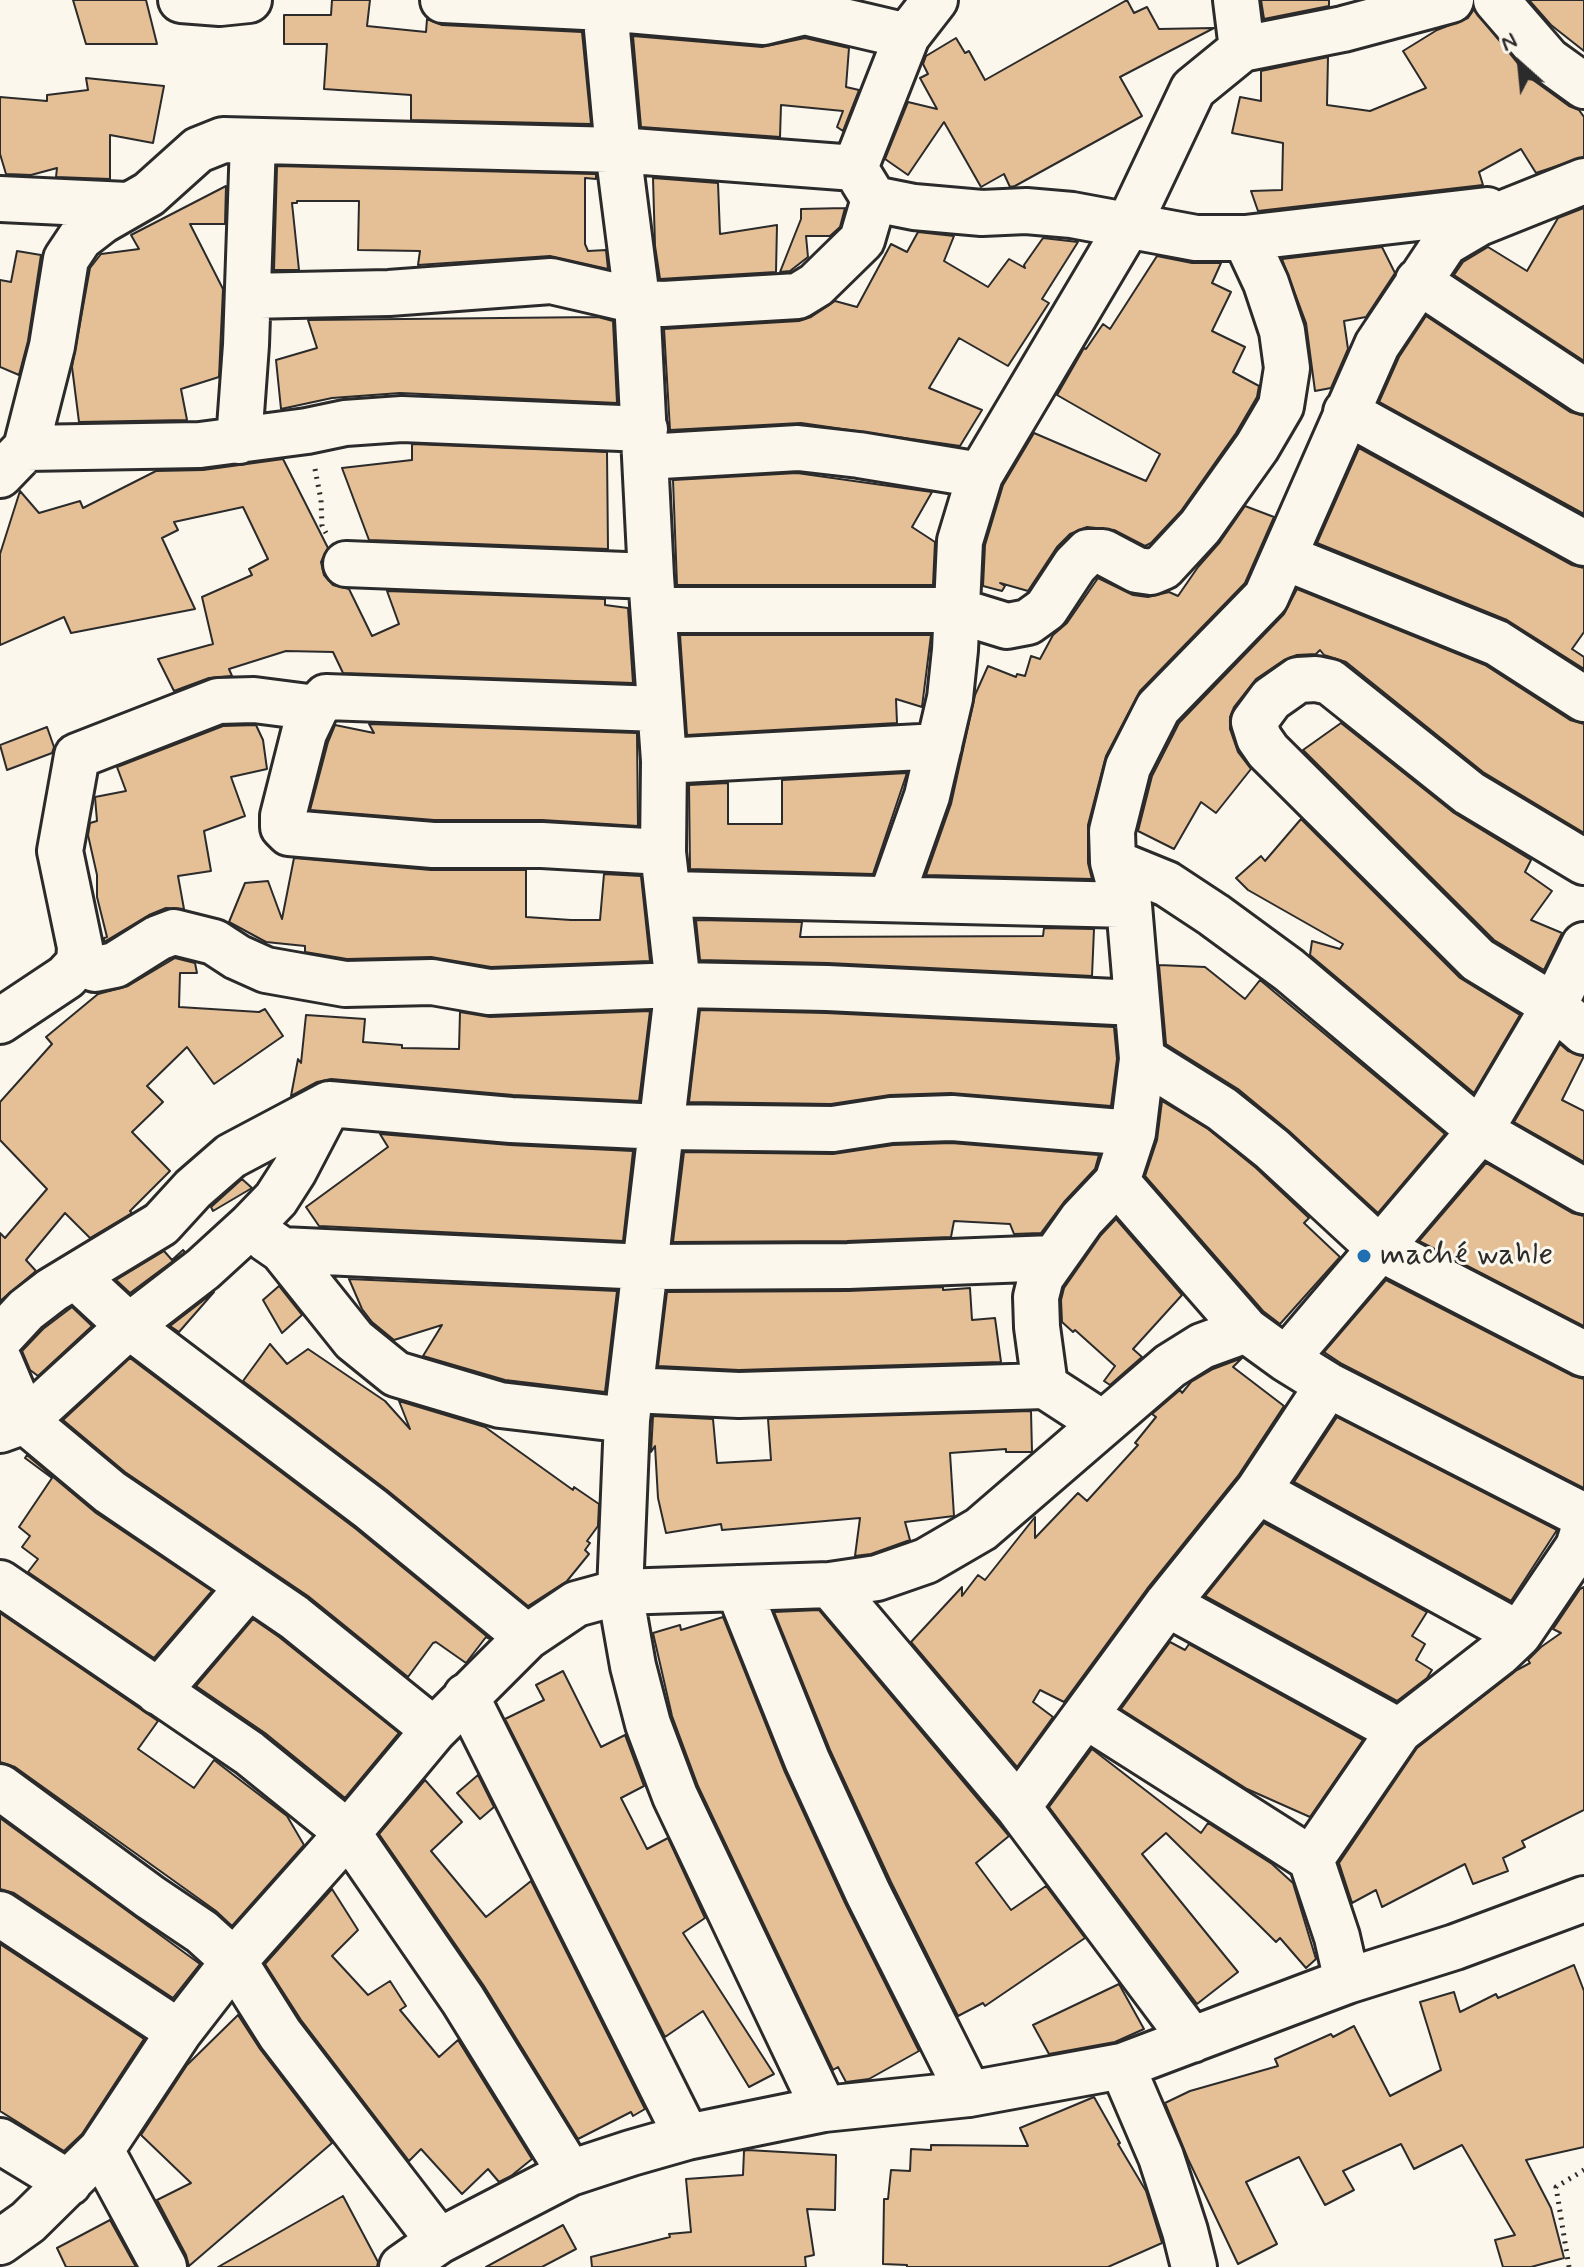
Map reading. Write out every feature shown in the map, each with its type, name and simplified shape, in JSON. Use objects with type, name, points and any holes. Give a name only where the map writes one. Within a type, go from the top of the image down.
[{"type":"street","points":[[181,0],[220,3],[249,0]]},
{"type":"street","points":[[443,0],[602,4],[764,22],[800,6],[907,36]]},
{"type":"street","points":[[248,296],[389,293],[551,281],[663,304],[798,296],[816,285],[862,240],[864,184],[907,36],[935,0]]},
{"type":"street","points":[[1236,0],[1242,49]]},
{"type":"street","points":[[891,898],[927,796],[950,698],[960,541],[980,475],[1129,224],[1193,89],[1242,49],[1343,29],[1451,0]]},
{"type":"street","points":[[1496,0],[1548,60],[1584,86]]},
{"type":"street","points":[[602,4],[637,299],[664,761],[667,873],[678,985],[629,1405],[620,1592],[633,1666],[648,1724],[675,1796],[824,2109]]},
{"type":"street","points":[[980,475],[798,448],[645,443],[402,419],[345,423],[239,441],[13,462],[52,346],[66,259],[80,238],[127,205],[149,194],[198,150],[223,140],[618,150],[864,184],[914,207],[982,213],[1026,211],[1072,215],[1196,238],[1245,238],[1520,206]]},
{"type":"street","points":[[239,441],[253,142]]},
{"type":"street","points":[[1045,1386],[1037,1327],[1036,1297],[1041,1277],[1082,1219],[1117,1182],[1133,1133],[1142,1059],[1129,905],[1121,891],[1113,862],[1112,831],[1128,767],[1158,708],[1266,597],[1377,345],[1445,243],[1479,223],[1584,181]]},
{"type":"street","points":[[0,199],[127,205]]},
{"type":"street","points":[[346,564],[652,593],[955,610],[1007,626],[1028,622],[1046,609],[1075,565],[1088,552],[1103,552],[1137,570],[1151,572],[1163,567],[1200,527],[1257,447],[1281,406],[1287,368],[1282,331],[1266,283],[1245,238]]},
{"type":"street","points":[[1418,281],[1584,391]]},
{"type":"street","points":[[1346,412],[1584,543]]},
{"type":"street","points":[[1257,447],[1319,476]]},
{"type":"street","points":[[1284,557],[1497,643],[1584,699]]},
{"type":"street","points":[[1569,1019],[1478,960],[1268,751],[1259,738],[1254,722],[1271,699],[1298,680],[1330,682],[1469,793],[1584,862]]},
{"type":"street","points":[[659,709],[326,697],[316,708],[304,733],[283,827],[289,833],[433,845],[542,845],[667,873],[891,898],[1129,905]]},
{"type":"street","points":[[0,1021],[66,977],[79,963],[80,947],[60,851],[77,756],[218,701],[254,700],[316,708]]},
{"type":"street","points":[[664,761],[939,746]]},
{"type":"street","points":[[1113,862],[1167,884],[1289,970],[1480,1131],[1584,1191]]},
{"type":"street","points":[[79,963],[95,969],[115,965],[158,938],[174,932],[214,942],[266,970],[345,984],[432,982],[489,992],[678,985],[827,988],[1136,1003]]},
{"type":"street","points":[[1286,1359],[1480,1131],[1569,1019],[1584,945]]},
{"type":"street","points":[[1142,1059],[1222,1109],[1272,1149],[1379,1248],[1584,1354]]},
{"type":"street","points":[[266,1238],[276,1199],[329,1104]]},
{"type":"street","points":[[0,1338],[26,1310],[52,1290],[161,1224],[193,1189],[231,1156],[329,1104],[511,1120],[662,1127],[833,1129],[891,1120],[952,1118],[1133,1133]]},
{"type":"street","points":[[1117,1182],[1246,1330],[1286,1359],[1328,1385],[1584,1516]]},
{"type":"street","points":[[266,1238],[354,1340],[396,1374],[500,1405],[629,1405],[739,1395],[1045,1386],[1102,1423]]},
{"type":"street","points":[[13,1426],[129,1326],[203,1269],[266,1238],[646,1267],[848,1266],[1053,1258]]},
{"type":"street","points":[[76,1277],[129,1326],[371,1509],[527,1637]]},
{"type":"street","points":[[0,2242],[28,2222],[101,2150],[179,2032],[234,1961],[348,1833],[434,1730],[527,1637],[576,1604],[620,1592],[830,1585],[877,1578],[914,1565],[981,1529],[1170,1366],[1202,1346],[1246,1330]]},
{"type":"street","points":[[0,1362],[13,1426],[294,1617],[434,1730]]},
{"type":"street","points":[[1018,1807],[1167,1604],[1258,1491],[1328,1385]]},
{"type":"street","points":[[1258,1491],[1519,1634]]},
{"type":"street","points":[[1311,1859],[1399,1731],[1519,1634],[1578,1547],[1584,1528]]},
{"type":"street","points":[[0,1583],[249,1753],[348,1833],[463,2000],[570,2173]]},
{"type":"street","points":[[830,1585],[1018,1807],[1192,2040]]},
{"type":"street","points":[[158,1692],[248,1587]]},
{"type":"street","points":[[738,1588],[807,1760],[969,2094]]},
{"type":"street","points":[[1167,1604],[1399,1731]]},
{"type":"street","points":[[466,1696],[687,2137]]},
{"type":"street","points":[[1086,1716],[1311,1859],[1337,1937],[1347,1981]]},
{"type":"street","points":[[0,1787],[202,1932],[234,1961],[280,2034],[439,2241]]},
{"type":"street","points":[[402,2267],[439,2241],[570,2173],[687,2137],[824,2109],[969,2094],[1122,2066],[1347,1981],[1455,1947],[1584,1899]]},
{"type":"street","points":[[0,1914],[179,2032]]},
{"type":"street","points":[[1122,2066],[1161,2157],[1194,2267]]},
{"type":"street","points":[[0,2141],[69,2183]]},
{"type":"street","points":[[101,2150],[164,2267]]},
{"type":"path","points":[[307,431],[321,500],[322,526],[346,564]]},
{"type":"path","points":[[1569,2267],[1556,2187],[1584,2170]]},
{"type":"building","points":[[73,0],[146,0],[157,44],[86,44]]},
{"type":"building","points":[[332,0],[370,0],[367,26],[426,32],[427,19],[442,25],[582,32],[591,124],[411,120],[411,95],[324,89],[327,44],[284,44],[284,15],[331,15]]},
{"type":"building","points":[[1127,0],[1134,13],[1147,7],[1159,29],[1214,28],[1120,77],[1142,116],[1010,187],[1004,174],[981,187],[944,122],[908,175],[885,159],[908,102],[937,109],[920,78],[928,74],[923,64],[926,56],[956,38],[965,53],[969,51],[985,80]]},
{"type":"building","points":[[1261,0],[1329,0],[1329,6],[1264,19]]},
{"type":"building","points":[[1529,0],[1584,0],[1584,51],[1551,25]]},
{"type":"building","points":[[1474,9],[1529,77],[1579,110],[1584,117],[1584,157],[1536,173],[1521,149],[1479,172],[1483,185],[1258,211],[1251,191],[1282,190],[1283,143],[1232,133],[1240,97],[1261,101],[1261,71],[1328,57],[1327,105],[1370,111],[1426,88],[1403,51],[1437,30],[1468,18]]},
{"type":"building","points":[[633,36],[762,47],[805,38],[849,48],[846,87],[859,90],[843,131],[837,127],[843,111],[781,105],[780,137],[641,127]]},
{"type":"building","points":[[86,78],[164,86],[153,143],[110,135],[110,179],[56,177],[57,168],[31,175],[6,174],[0,154],[0,97],[47,101],[47,95],[88,90]]},
{"type":"building","points":[[277,166],[596,174],[596,179],[585,178],[585,244],[588,251],[606,250],[608,269],[550,256],[418,265],[420,251],[358,250],[359,201],[297,201],[292,203],[299,270],[274,270]]},
{"type":"building","points":[[653,178],[718,183],[720,234],[777,225],[776,272],[660,279],[655,246]]},
{"type":"building","points":[[226,186],[225,224],[190,224],[223,289],[219,377],[181,389],[187,420],[79,422],[72,367],[90,268],[101,254],[139,249],[131,235]]},
{"type":"building","points":[[845,208],[840,227],[830,236],[806,236],[808,257],[790,271],[780,272],[801,219],[801,209]]},
{"type":"building","points":[[1584,208],[1584,361],[1454,275],[1463,262],[1488,247],[1527,271],[1558,218]]},
{"type":"building","points":[[918,232],[954,236],[944,261],[988,287],[1009,259],[1025,268],[1024,265],[1043,238],[1078,242],[1042,299],[1049,303],[1008,366],[959,338],[929,388],[982,410],[960,446],[801,423],[670,430],[664,329],[799,321],[835,301],[857,307],[891,244],[907,252]]},
{"type":"building","points":[[1382,247],[1395,273],[1366,317],[1344,321],[1348,349],[1331,388],[1315,391],[1306,323],[1282,259]]},
{"type":"building","points":[[17,251],[41,255],[28,341],[19,375],[0,367],[0,280],[11,282]]},
{"type":"building","points":[[1157,256],[1192,263],[1221,263],[1212,283],[1231,292],[1212,331],[1245,347],[1233,372],[1259,386],[1257,397],[1236,433],[1181,511],[1151,543],[1145,546],[1114,530],[1087,527],[1070,534],[1057,547],[1028,591],[1000,583],[1005,586],[1002,591],[983,586],[985,545],[1003,485],[1034,433],[1146,481],[1160,454],[1057,395],[1084,348],[1103,324],[1110,329]]},
{"type":"building","points":[[1426,316],[1570,412],[1584,416],[1584,514],[1379,402],[1399,357]]},
{"type":"building","points":[[598,317],[613,321],[617,403],[400,393],[332,398],[281,409],[276,360],[317,348],[308,320]]},
{"type":"building","points":[[412,444],[607,452],[608,549],[369,540],[342,468],[412,460]]},
{"type":"building","points":[[1359,448],[1572,565],[1584,568],[1584,632],[1572,649],[1584,657],[1584,669],[1507,620],[1317,543]]},
{"type":"building","points":[[283,459],[328,548],[321,562],[324,575],[333,585],[349,589],[372,636],[399,624],[387,591],[605,599],[605,605],[628,608],[633,683],[343,673],[333,652],[286,651],[229,669],[232,676],[209,678],[174,691],[158,659],[213,644],[202,597],[252,575],[249,569],[268,559],[243,507],[174,522],[178,530],[162,538],[195,609],[71,633],[64,617],[0,645],[0,554],[20,491],[39,513],[80,501],[83,508],[156,471],[203,470]]},
{"type":"building","points":[[797,473],[932,492],[912,527],[935,542],[933,585],[677,585],[673,480]]},
{"type":"building","points":[[1245,506],[1274,517],[1245,583],[1140,691],[1106,756],[1088,825],[1088,863],[1092,879],[926,875],[951,804],[975,695],[988,666],[1016,677],[1017,674],[1025,676],[1031,656],[1040,659],[1053,635],[1067,623],[1098,578],[1133,595],[1148,597],[1169,592],[1178,596]]},
{"type":"building","points":[[1297,589],[1485,665],[1570,720],[1584,724],[1584,833],[1483,772],[1346,662],[1324,655],[1320,650],[1316,654],[1297,655],[1284,660],[1256,679],[1234,707],[1230,729],[1238,752],[1251,769],[1216,813],[1201,802],[1174,849],[1138,831],[1152,776],[1179,723],[1284,614]]},
{"type":"building","points":[[680,635],[931,635],[922,707],[896,699],[897,723],[687,735]]},
{"type":"building","points":[[1341,723],[1454,813],[1531,860],[1525,872],[1552,891],[1531,920],[1562,933],[1544,970],[1494,940],[1303,750]]},
{"type":"building","points":[[369,724],[637,733],[638,826],[542,820],[434,820],[310,810],[335,725],[374,733]]},
{"type":"building","points":[[256,725],[263,740],[267,769],[231,777],[245,816],[204,831],[211,871],[178,876],[184,909],[166,908],[149,915],[104,942],[107,937],[97,897],[97,875],[88,835],[90,823],[97,821],[95,797],[126,791],[117,767],[223,726]]},
{"type":"building","points":[[47,727],[54,747],[52,753],[7,770],[0,745]]},
{"type":"building","points":[[907,773],[873,874],[690,869],[689,785],[728,783],[728,824],[782,824],[782,780]]},
{"type":"building","points":[[1301,819],[1460,978],[1520,1015],[1474,1093],[1310,955],[1312,941],[1340,949],[1343,944],[1248,890],[1236,878],[1261,856],[1265,861]]},
{"type":"building","points":[[294,858],[431,870],[526,870],[526,917],[571,920],[600,920],[604,874],[641,876],[650,961],[491,967],[431,957],[347,959],[305,952],[305,946],[266,942],[229,922],[245,883],[268,881],[282,919]]},
{"type":"building","points":[[696,920],[802,922],[800,937],[1043,936],[1044,928],[1094,929],[1092,976],[700,960]]},
{"type":"building","points":[[175,958],[195,963],[197,973],[180,973],[179,1007],[259,1012],[265,1009],[283,1036],[214,1084],[187,1047],[147,1086],[163,1102],[132,1132],[170,1171],[130,1211],[132,1213],[90,1238],[65,1213],[26,1260],[36,1271],[0,1301],[0,1233],[5,1238],[47,1189],[0,1140],[0,1102],[52,1044],[46,1037],[98,994],[128,986]]},
{"type":"building","points":[[1159,965],[1205,967],[1245,999],[1260,980],[1445,1134],[1378,1213],[1238,1089],[1166,1044]]},
{"type":"building","points":[[700,1010],[1114,1027],[1117,1059],[1111,1106],[951,1093],[890,1095],[831,1104],[689,1102]]},
{"type":"building","points":[[650,1011],[639,1101],[513,1095],[331,1079],[317,1082],[291,1096],[298,1059],[301,1063],[306,1015],[365,1019],[363,1042],[402,1045],[402,1048],[459,1049],[460,1012],[490,1017]]},
{"type":"building","points":[[1560,1044],[1568,1051],[1584,1056],[1562,1100],[1584,1111],[1584,1162],[1514,1122]]},
{"type":"building","points":[[1162,1101],[1208,1129],[1256,1168],[1309,1218],[1304,1223],[1340,1257],[1280,1324],[1263,1311],[1145,1176],[1157,1140]]},
{"type":"building","points":[[380,1134],[633,1151],[623,1241],[319,1226],[306,1207],[388,1147]]},
{"type":"building","points":[[951,1143],[1099,1155],[1095,1169],[1064,1202],[1041,1233],[1014,1234],[1010,1224],[954,1221],[951,1237],[673,1242],[684,1152],[833,1154],[893,1145]]},
{"type":"building","points":[[1486,1163],[1572,1213],[1584,1216],[1584,1326],[1419,1241]]},
{"type":"building","points":[[242,1179],[252,1188],[213,1211],[211,1207]]},
{"type":"building","points":[[1116,1219],[1182,1295],[1133,1349],[1142,1357],[1110,1385],[1104,1381],[1115,1366],[1062,1322],[1061,1300],[1064,1288]]},
{"type":"building","points":[[183,1250],[185,1252],[130,1293],[116,1280],[164,1251],[172,1260]]},
{"type":"building","points":[[349,1279],[617,1291],[605,1392],[505,1380],[423,1356],[442,1325],[394,1340],[362,1309]]},
{"type":"building","points":[[1386,1280],[1584,1379],[1584,1488],[1324,1352]]},
{"type":"building","points":[[279,1286],[302,1315],[282,1333],[263,1300]]},
{"type":"building","points":[[943,1287],[943,1290],[970,1288],[972,1320],[995,1318],[1001,1362],[739,1370],[658,1366],[667,1292]]},
{"type":"building","points":[[214,1292],[179,1332],[170,1326]]},
{"type":"building","points":[[72,1307],[92,1326],[38,1376],[30,1370],[22,1351],[43,1329]]},
{"type":"building","points":[[270,1344],[287,1364],[308,1349],[385,1401],[410,1429],[399,1401],[485,1427],[573,1490],[574,1487],[599,1504],[598,1526],[587,1541],[590,1543],[585,1550],[589,1554],[567,1581],[528,1606],[387,1490],[243,1381]]},
{"type":"building","points":[[130,1358],[356,1529],[490,1639],[486,1637],[466,1663],[436,1642],[433,1643],[408,1677],[308,1596],[125,1472],[63,1420]]},
{"type":"building","points":[[1242,1358],[1233,1367],[1284,1406],[1238,1476],[1147,1589],[1064,1702],[1040,1690],[1033,1702],[1053,1717],[1017,1767],[911,1642],[962,1587],[962,1596],[978,1575],[985,1580],[1035,1517],[1035,1538],[1078,1493],[1087,1501],[1138,1445],[1135,1443],[1156,1417],[1152,1414],[1180,1390],[1182,1393],[1191,1382]]},
{"type":"building","points":[[1031,1411],[1032,1452],[1006,1452],[1006,1449],[950,1453],[954,1516],[905,1522],[910,1540],[871,1554],[855,1556],[860,1518],[722,1530],[721,1524],[666,1533],[658,1498],[655,1446],[651,1452],[653,1416],[713,1419],[717,1463],[771,1460],[768,1419]]},
{"type":"building","points":[[1337,1417],[1557,1530],[1511,1601],[1294,1482]]},
{"type":"building","points":[[27,1455],[96,1513],[212,1591],[154,1658],[28,1572],[38,1559],[22,1547],[30,1536],[19,1527],[52,1478],[25,1458]]},
{"type":"building","points":[[1264,1523],[1427,1612],[1412,1636],[1425,1644],[1416,1660],[1432,1670],[1427,1678],[1397,1701],[1205,1596]]},
{"type":"building","points":[[1584,1587],[1584,1810],[1522,1841],[1525,1847],[1503,1858],[1508,1871],[1473,1884],[1465,1864],[1382,1907],[1376,1890],[1352,1903],[1339,1863],[1417,1748],[1530,1663],[1528,1660],[1541,1647],[1561,1633],[1553,1629]]},
{"type":"building","points":[[819,1610],[1009,1836],[976,1863],[1011,1910],[1046,1886],[1085,1938],[985,2006],[983,2003],[958,2016],[830,1750],[774,1612]]},
{"type":"building","points":[[0,1613],[158,1721],[138,1749],[194,1788],[214,1760],[287,1816],[304,1845],[232,1926],[216,1911],[15,1767],[0,1762]]},
{"type":"building","points":[[723,1617],[784,1770],[845,1903],[919,2051],[869,2079],[846,2082],[838,2067],[833,2070],[698,1786],[672,1716],[653,1633],[680,1625],[681,1630]]},
{"type":"building","points":[[253,1619],[399,1733],[345,1798],[265,1733],[196,1686]]},
{"type":"building","points":[[1170,1642],[1185,1650],[1189,1644],[1363,1740],[1310,1817],[1247,1789],[1121,1709]]},
{"type":"building","points":[[563,1671],[601,1747],[625,1735],[644,1786],[621,1798],[647,1849],[668,1838],[705,1918],[683,1933],[774,2074],[749,2087],[703,2011],[665,2037],[505,1719],[544,1700],[536,1685]]},
{"type":"building","points":[[1092,1749],[1201,1833],[1208,1823],[1272,1864],[1293,1883],[1316,1959],[1306,1968],[1280,1938],[1276,1942],[1166,1833],[1142,1854],[1238,1972],[1197,2004],[1049,1807]]},
{"type":"building","points":[[478,1775],[494,1807],[480,1819],[457,1793]]},
{"type":"building","points":[[425,1780],[462,1822],[431,1851],[486,1917],[531,1881],[645,2109],[633,2116],[631,2112],[578,2139],[484,1986],[379,1834]]},
{"type":"building","points":[[0,1818],[200,1964],[173,1998],[14,1893],[0,1889]]},
{"type":"building","points":[[332,1889],[358,1930],[332,1956],[368,1995],[390,1981],[406,2006],[400,2010],[439,2057],[458,2040],[532,2159],[511,2176],[499,2182],[488,2169],[462,2194],[421,2149],[409,2161],[301,2020],[265,1964]]},
{"type":"building","points":[[0,1944],[144,2039],[82,2134],[64,2151],[0,2111]]},
{"type":"building","points":[[1574,1965],[1584,1991],[1584,2147],[1526,2160],[1551,2208],[1564,2258],[1531,2267],[1503,2267],[1495,2240],[1515,2235],[1462,2145],[1414,2169],[1401,2144],[1343,2171],[1354,2190],[1325,2205],[1299,2157],[1246,2182],[1277,2244],[1238,2264],[1165,2103],[1190,2091],[1278,2066],[1275,2059],[1354,2026],[1390,2096],[1441,2070],[1420,2002],[1454,1992],[1460,2012],[1496,1994],[1498,1998]]},
{"type":"building","points":[[1119,1984],[1144,2029],[1115,2042],[1049,2054],[1033,2025]]},
{"type":"building","points":[[238,2015],[332,2143],[189,2266],[157,2200],[191,2183],[141,2135],[187,2065]]},
{"type":"building","points":[[1094,2097],[1146,2191],[1162,2243],[1108,2267],[907,2267],[883,2264],[884,2199],[888,2199],[891,2170],[910,2171],[911,2149],[931,2150],[931,2145],[1028,2146],[1020,2128]]},
{"type":"building","points":[[744,2151],[836,2155],[835,2210],[807,2209],[814,2255],[805,2257],[806,2267],[592,2267],[591,2257],[670,2237],[669,2234],[691,2232],[686,2179],[743,2175]]},
{"type":"building","points":[[343,2196],[378,2262],[377,2267],[218,2267]]},
{"type":"building","points":[[110,2220],[136,2267],[66,2267],[57,2248]]},
{"type":"building","points":[[563,2225],[576,2249],[542,2267],[486,2267]]},
{"type":"place","name":"maché wahle","points":[[1364,1256]]}]
